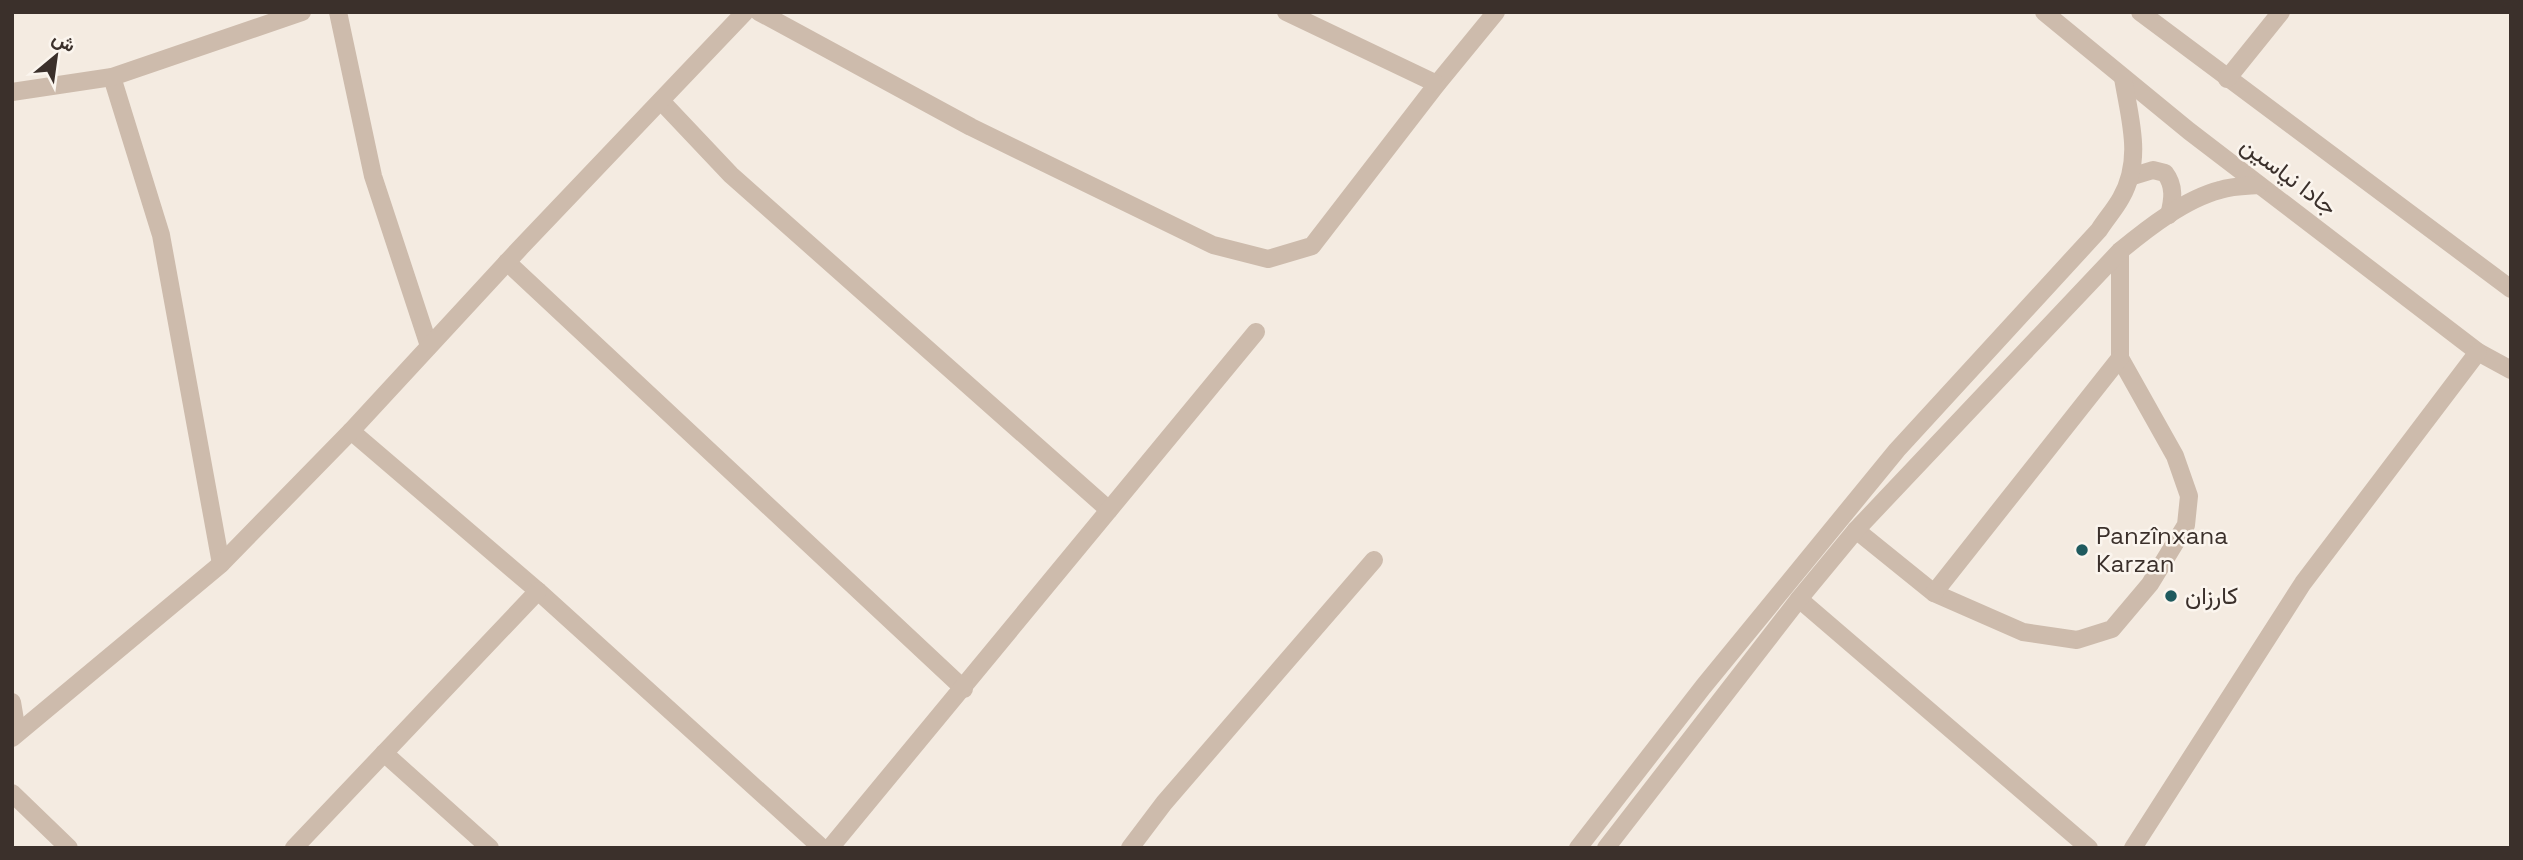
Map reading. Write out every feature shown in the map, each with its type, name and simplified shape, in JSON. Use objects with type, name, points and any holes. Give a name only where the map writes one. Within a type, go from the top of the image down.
[{"type":"street","points":[[12,92],[113,76],[302,12]]},
{"type":"street","points":[[338,12],[373,176],[429,346]]},
{"type":"street","points":[[14,735],[221,564],[351,431],[507,262],[745,12]]},
{"type":"street","points":[[759,12],[971,127],[1213,245],[1268,259],[1312,246],[1496,12]]},
{"type":"street","points":[[1286,12],[1437,84]]},
{"type":"street","name":"جادا نیاسین","points":[[2044,12],[2259,185],[2478,352],[2511,370]]},
{"type":"street","name":"جادا نیاسین","points":[[2140,12],[2511,289]]},
{"type":"street","points":[[2227,79],[2281,12]]},
{"type":"street","points":[[113,76],[161,235],[221,564]]},
{"type":"street","points":[[1578,848],[1703,687],[1897,450],[2099,230],[2121,197],[2134,160],[2135,143],[2123,78]]},
{"type":"street","points":[[661,101],[731,176],[1109,510]]},
{"type":"street","points":[[2130,177],[2153,170],[2165,173],[2172,183],[2169,215]]},
{"type":"street","points":[[1606,848],[1799,599],[1856,530],[2120,251],[2169,215],[2219,190],[2259,185]]},
{"type":"street","points":[[1856,530],[1934,593],[2023,632],[2077,640],[2112,629],[2150,584],[2186,524],[2189,496],[2175,456],[2120,358],[2120,251]]},
{"type":"street","points":[[507,262],[964,689]]},
{"type":"street","points":[[830,848],[964,689],[1256,332]]},
{"type":"street","points":[[2133,848],[2303,583],[2478,352]]},
{"type":"street","points":[[1934,593],[2120,358]]},
{"type":"street","points":[[351,431],[538,590],[822,848]]},
{"type":"street","points":[[1130,848],[1164,803],[1374,560]]},
{"type":"street","points":[[294,848],[538,590]]},
{"type":"street","points":[[1799,599],[2089,848]]},
{"type":"street","points":[[12,702],[14,735]]},
{"type":"street","points":[[384,753],[490,848]]},
{"type":"street","points":[[12,793],[69,848]]},
{"type":"place","name":"Panzînxana Karzan","points":[[2082,550]]},
{"type":"place","name":"كارزان","points":[[2171,596]]}]
